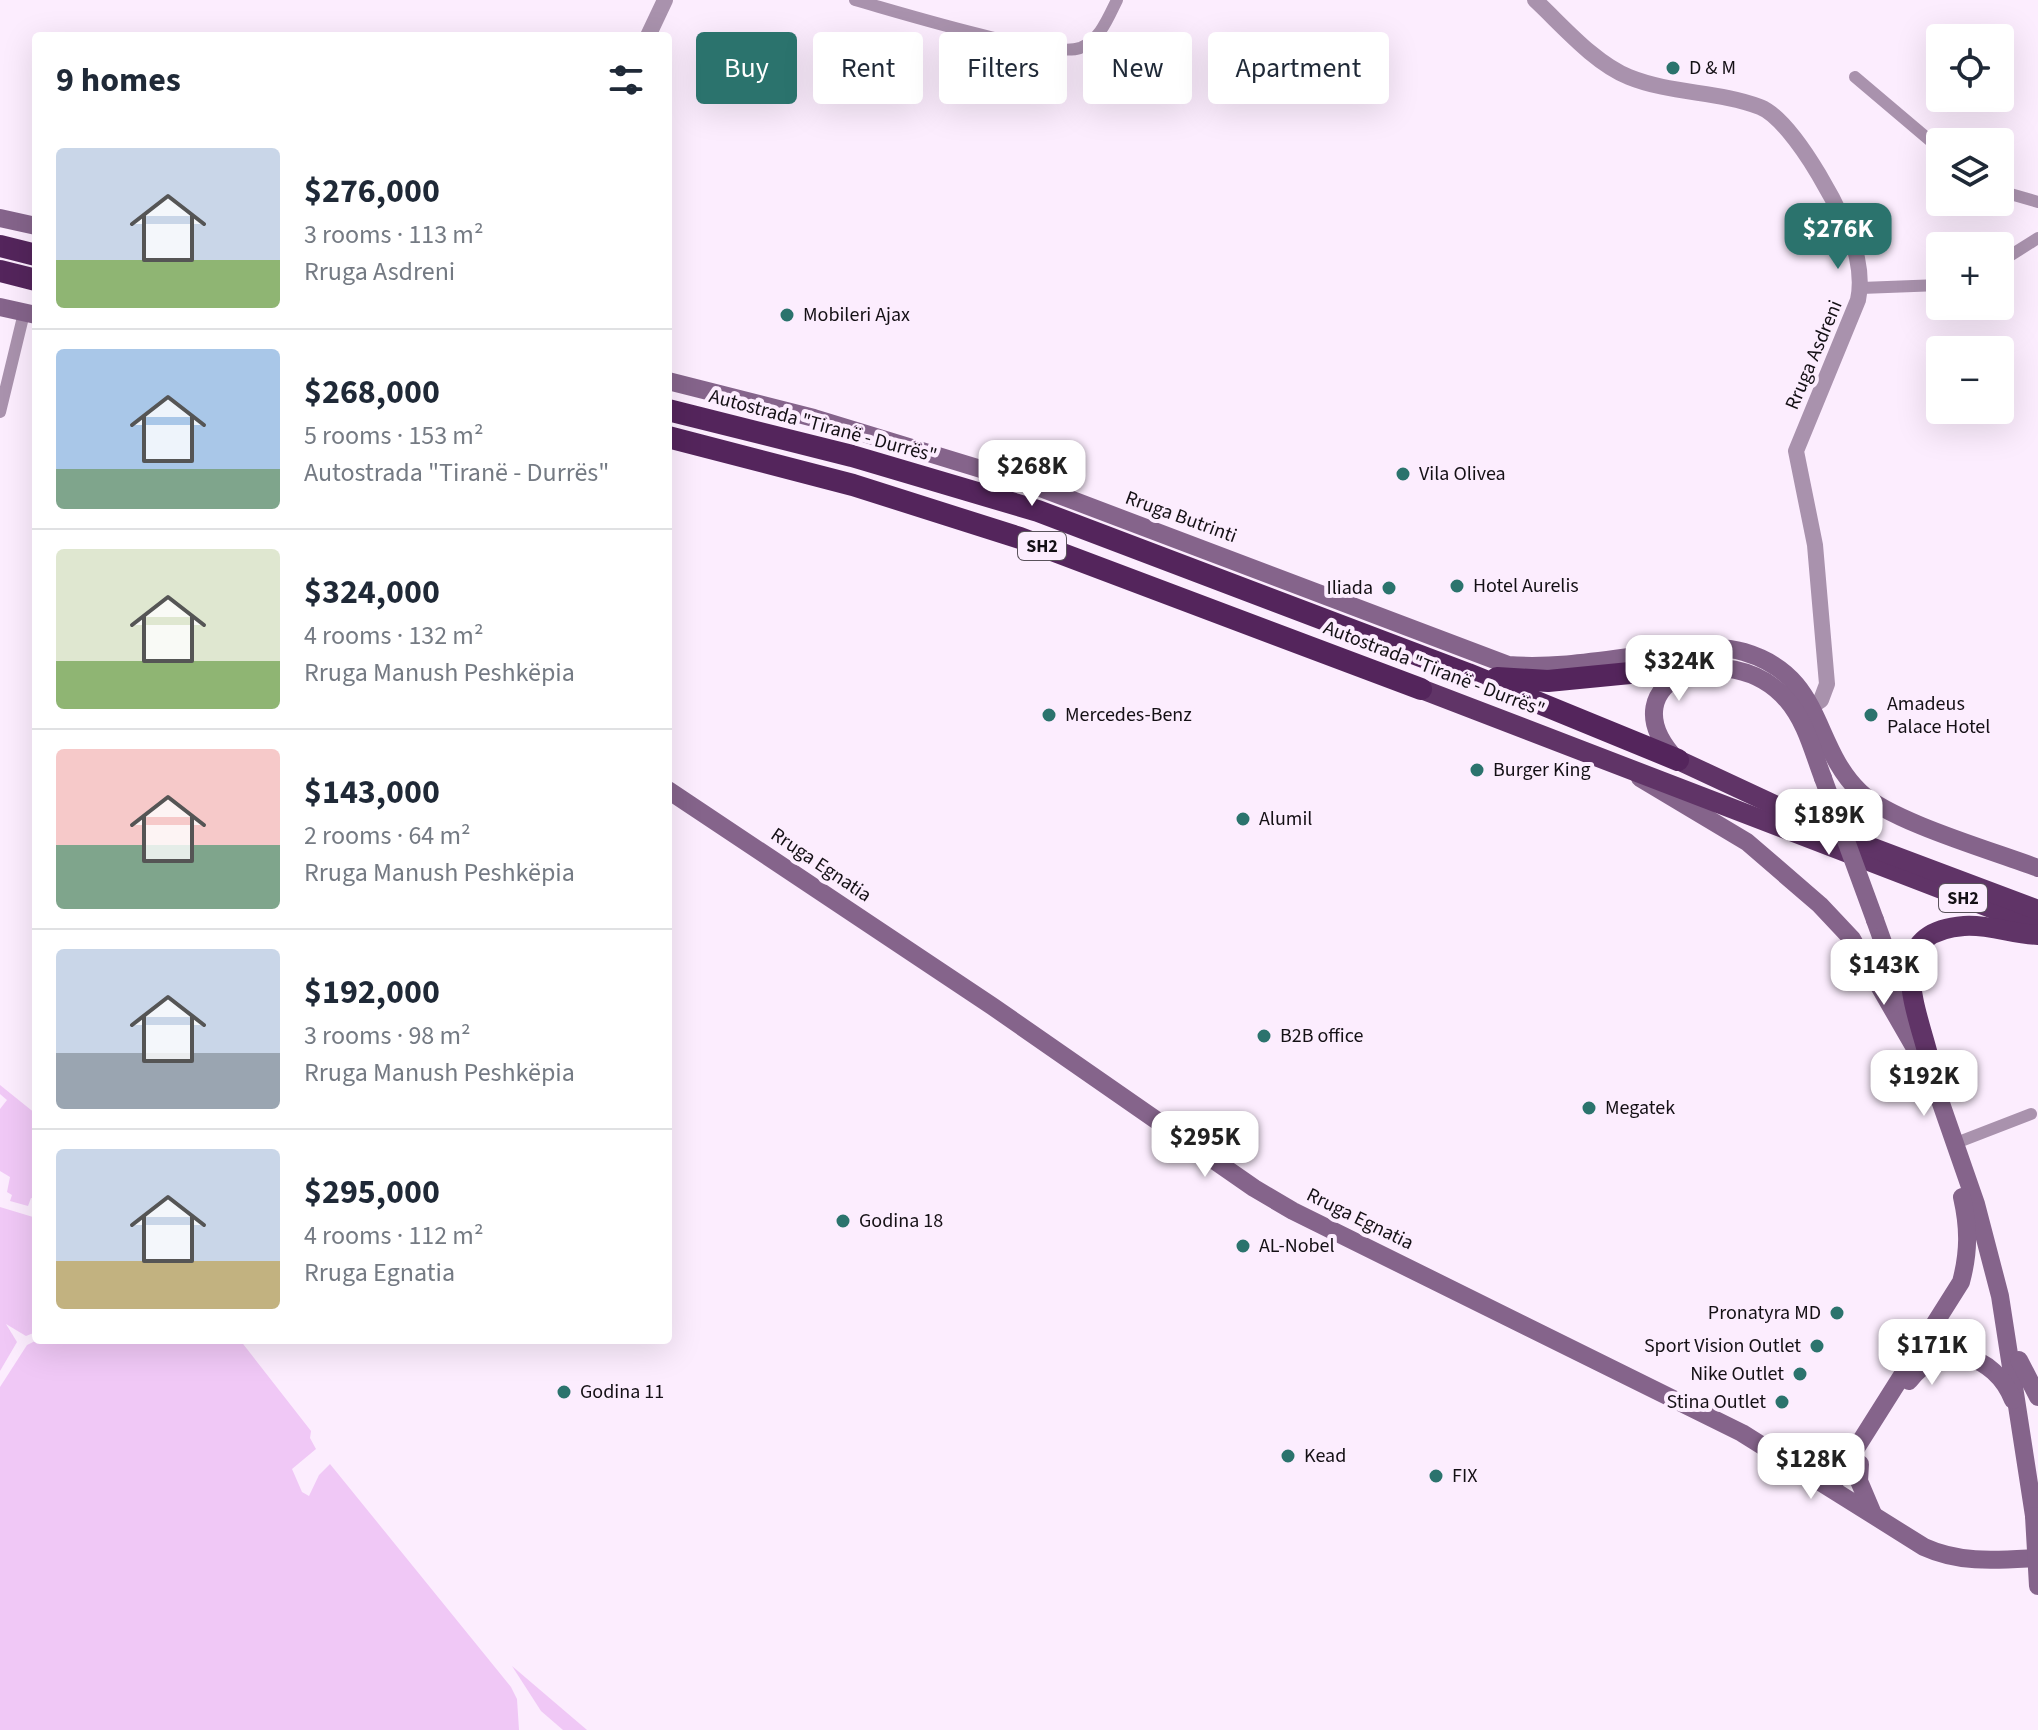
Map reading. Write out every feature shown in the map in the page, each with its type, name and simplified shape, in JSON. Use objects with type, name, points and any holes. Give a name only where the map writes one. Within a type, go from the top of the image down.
[{"type":"highway","points":[[0,246],[32,254]]},
{"type":"highway","points":[[0,271],[32,279]]},
{"type":"highway","name":"Autostrada \"Tiranë - Durrës\"","points":[[672,411],[852,456],[1038,511],[1468,674],[1678,760],[1839,835],[2038,910]]},
{"type":"highway","name":"Autostrada \"Tiranë - Durrës\"","points":[[672,438],[853,485],[1020,538],[2038,926]]},
{"type":"highway","points":[[1468,674],[1508,672],[1548,681],[1702,666]]},
{"type":"highway","points":[[1933,1079],[1931,1055],[1909,983],[1912,959],[1918,949],[1941,931],[1963,926],[2038,935]]},
{"type":"main road","points":[[0,218],[32,225]]},
{"type":"main road","points":[[0,307],[30,314]]},
{"type":"main road","name":"Rruga Butrinti","points":[[672,382],[828,422],[1030,484],[1400,625],[1508,672],[1696,649],[1731,649],[1756,656],[1781,670],[1812,706],[1842,770],[1869,799],[1910,820],[2038,868]]},
{"type":"main road","points":[[1678,760],[1659,734],[1657,700],[1671,680],[1702,666],[1731,667],[1776,688],[1803,726],[1976,1204],[2008,1334],[2035,1504],[2038,1586]]},
{"type":"main road","points":[[1628,770],[1747,842],[1820,905],[1852,939],[1933,1079]]},
{"type":"main road","name":"Rruga Egnatia","points":[[672,793],[1293,1211],[1671,1395],[1943,1555],[1982,1560],[2038,1558]]},
{"type":"main road","points":[[1837,1492],[1961,1282],[1968,1255],[1968,1226],[1956,1165],[1956,1143]]},
{"type":"main road","points":[[2008,1334],[2038,1397]]},
{"type":"main road","points":[[1802,1470],[1826,1469],[1856,1461],[1915,1374],[1939,1357],[1971,1356],[1988,1365],[2010,1392],[2022,1422]]},
{"type":"main road","points":[[1856,1461],[1859,1481],[1873,1514]]},
{"type":"street","points":[[650,32],[665,0]]},
{"type":"street","points":[[855,0],[960,29],[1065,51],[1092,41],[1117,0]]},
{"type":"street","name":"Rruga Asdreni","points":[[1535,0],[1610,66],[1627,77],[1743,102],[1773,114],[1808,160],[1857,257],[1861,288],[1851,322],[1796,451],[1815,545],[1827,684],[1821,700],[1812,706]]},
{"type":"street","points":[[1855,77],[1926,137]]},
{"type":"street","points":[[2014,195],[2038,202]]},
{"type":"street","points":[[2014,253],[2038,238]]},
{"type":"street","points":[[1861,288],[1926,286]]},
{"type":"street","points":[[0,412],[30,314]]},
{"type":"street","points":[[1956,1143],[2031,1114]]},
{"type":"shaded area","points":[[0,1085],[32,1111],[32,1198],[28,1206],[10,1201],[12,1195],[7,1192],[10,1177],[0,1171],[0,1109],[7,1100],[0,1094]]},
{"type":"shaded area","points":[[0,1207],[32,1217],[32,1334],[26,1336],[6,1324],[17,1342],[0,1371]]},
{"type":"shaded area","points":[[32,1342],[243,1344],[311,1431],[310,1438],[316,1449],[292,1469],[302,1492],[309,1496],[319,1475],[330,1464],[511,1687],[517,1699],[519,1730],[0,1730],[0,1387],[27,1345]]},
{"type":"shaded area","points":[[512,1666],[587,1730],[563,1730],[541,1711]]},
{"type":"place","name":"D & M","points":[[1673,68]]},
{"type":"place","name":"Mobileri Ajax","points":[[787,315]]},
{"type":"place","name":"Vila Olivea","points":[[1403,474]]},
{"type":"place","name":"Hotel Aurelis","points":[[1457,586]]},
{"type":"place","name":"Iliada","points":[[1389,588]]},
{"type":"place","name":"Mercedes-Benz","points":[[1049,715]]},
{"type":"place","name":"Amadeus Palace Hotel","points":[[1871,715]]},
{"type":"place","name":"Burger King","points":[[1477,770]]},
{"type":"place","name":"Alumil","points":[[1243,819]]},
{"type":"place","name":"B2B office","points":[[1264,1036]]},
{"type":"place","name":"Megatek","points":[[1589,1108]]},
{"type":"place","name":"Godina 18","points":[[843,1221]]},
{"type":"place","name":"AL-Nobel","points":[[1243,1246]]},
{"type":"place","name":"Pronatyra MD","points":[[1837,1313]]},
{"type":"place","name":"Sport Vision Outlet","points":[[1817,1346]]},
{"type":"place","name":"Nike Outlet","points":[[1800,1374]]},
{"type":"place","name":"Godina 11","points":[[564,1392]]},
{"type":"place","name":"Stina Outlet","points":[[1782,1402]]},
{"type":"place","name":"Kead","points":[[1288,1456]]},
{"type":"place","name":"FIX","points":[[1436,1476]]}]
